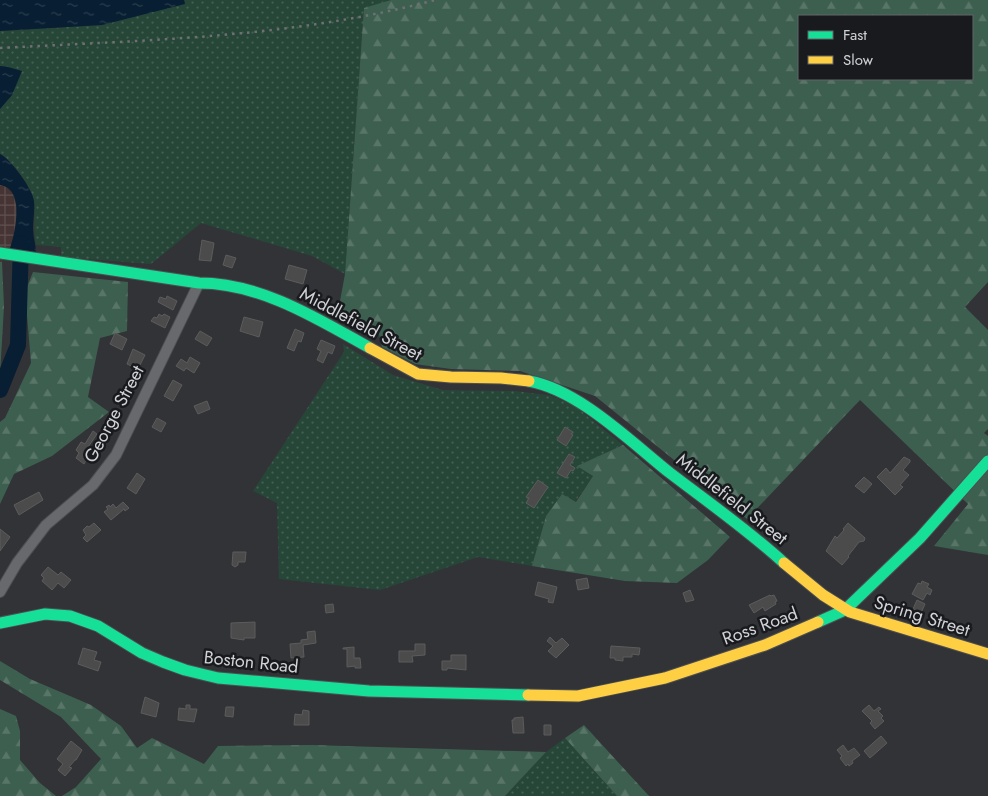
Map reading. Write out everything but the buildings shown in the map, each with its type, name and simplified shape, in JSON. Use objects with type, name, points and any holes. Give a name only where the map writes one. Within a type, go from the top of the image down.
[{"type":"street","name":"Middlefield Street","points":[[2,253],[199,283],[224,284],[277,300],[418,374],[436,377],[516,379],[535,383],[559,393],[608,424],[670,474],[744,528],[827,598],[845,610]]},
{"type":"street","name":"George Street","points":[[0,592],[17,563],[46,525],[93,485],[116,455],[199,283]]},
{"type":"street","name":"Ross Road","points":[[482,694],[578,696],[664,678],[765,645],[845,610],[920,538],[988,461]]},
{"type":"street","name":"Spring Street","points":[[845,610],[988,654]]},
{"type":"street","name":"Boston Road","points":[[0,623],[44,614],[75,617],[96,624],[156,660],[189,672],[218,678],[369,691],[482,694]]},
{"type":"shaded area","points":[[0,185],[5,186],[13,194],[17,208],[16,228],[10,249],[2,262],[0,262]]},
{"type":"green space","points":[[184,0],[391,0],[364,9],[345,274],[312,256],[201,223],[151,264],[61,257],[61,247],[36,245],[33,196],[26,182],[15,168],[0,154],[0,109],[12,95],[8,67],[0,66],[0,31],[102,25],[185,3]]},
{"type":"green space","points":[[391,0],[988,0],[988,282],[965,307],[988,330],[988,429],[984,433],[988,436],[988,555],[934,546],[968,504],[860,400],[747,519],[595,396],[520,371],[451,369],[415,364],[382,347],[379,334],[338,312],[345,274],[364,8]]},
{"type":"green space","points":[[0,262],[2,262],[4,306],[0,375]]},
{"type":"green space","points":[[33,272],[128,282],[127,331],[100,338],[88,397],[109,412],[52,456],[14,474],[0,504],[0,422],[5,418],[31,363],[25,292]]},
{"type":"green space","points":[[343,344],[393,375],[443,390],[514,391],[549,395],[575,406],[623,445],[578,466],[593,476],[575,502],[562,495],[546,516],[532,566],[478,557],[380,590],[279,579],[277,503],[253,491],[344,352]]},
{"type":"green space","points":[[623,445],[730,537],[708,560],[677,583],[625,581],[532,566],[546,516],[562,494],[576,502],[593,476],[577,466]]},
{"type":"green space","points":[[0,661],[30,679],[91,705],[121,726],[137,748],[152,738],[204,764],[218,746],[312,745],[546,752],[505,796],[62,796],[76,787],[101,759],[61,717],[0,680]]},
{"type":"green space","points":[[0,709],[16,716],[20,731],[20,760],[40,783],[56,796],[0,796]]},
{"type":"green space","points":[[584,725],[649,796],[617,796],[565,738]]},
{"type":"green space","points":[[565,738],[617,796],[505,796],[546,752]]},
{"type":"water","points":[[0,0],[184,0],[185,4],[102,25],[0,31]]},
{"type":"water","points":[[0,66],[22,71],[12,95],[0,109]]},
{"type":"water","points":[[0,154],[15,168],[33,196],[33,232],[36,253],[10,249],[17,212],[13,194],[8,188],[0,185]]},
{"type":"waterway","points":[[0,390],[18,345],[21,243]]},
{"type":"railway","points":[[0,48],[164,39],[273,30],[382,13],[435,0]]},
{"type":"traffic: fast","points":[[0,253],[245,289],[288,305],[370,348]]},
{"type":"traffic: fast","points":[[529,381],[548,386],[567,395],[604,419],[784,563]]},
{"type":"traffic: fast","points":[[818,622],[845,610],[920,538],[988,461]]},
{"type":"traffic: fast","points":[[0,623],[45,614],[70,616],[98,626],[142,653],[163,662],[185,670],[218,678],[369,691],[528,695]]},
{"type":"traffic: slow","points":[[370,348],[418,374],[529,381]]},
{"type":"traffic: slow","points":[[784,563],[823,595],[850,612],[988,654]]},
{"type":"traffic: slow","points":[[528,695],[578,696],[665,678],[765,645],[818,622]]}]
